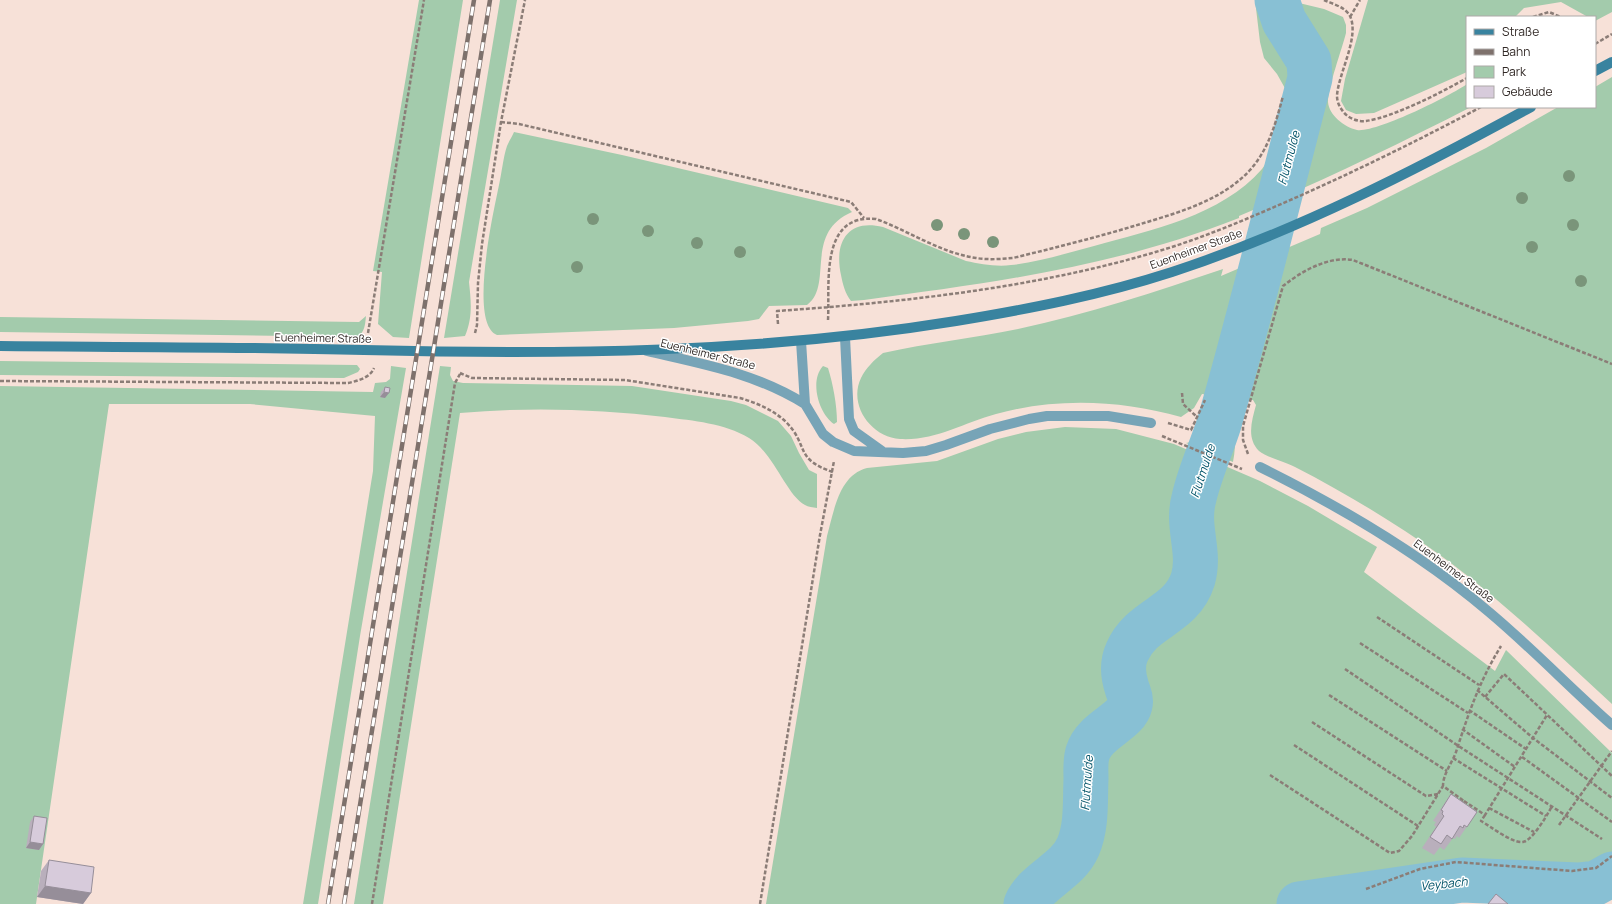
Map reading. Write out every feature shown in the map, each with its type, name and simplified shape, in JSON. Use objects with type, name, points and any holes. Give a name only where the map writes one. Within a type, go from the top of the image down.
[{"type":"main road","points":[[1596,70],[1612,62]]},
{"type":"main road","name":"Euenheimer Straße","points":[[0,346],[365,350],[470,353],[646,351],[827,339],[1000,314],[1067,301],[1170,273],[1229,251],[1321,213],[1449,151],[1529,108]]},
{"type":"street","points":[[845,337],[849,419],[854,431],[882,451]]},
{"type":"street","name":"Euenheimer Straße","points":[[801,341],[805,404]]},
{"type":"street","name":"Euenheimer Straße","points":[[646,351],[719,367],[781,389],[805,404],[823,434],[833,442],[854,450],[903,453],[926,451],[946,446],[996,427],[1029,418],[1047,416],[1108,416],[1151,423]]},
{"type":"street","name":"Euenheimer Straße","points":[[1260,467],[1319,497],[1377,531],[1469,595],[1510,630],[1612,725]]},
{"type":"path","points":[[365,350],[424,0]]},
{"type":"path","points":[[470,353],[477,325],[478,283],[482,244],[501,122],[525,0]]},
{"type":"path","points":[[1324,0],[1346,11],[1350,17],[1352,38],[1336,98],[1343,112],[1350,118],[1366,121],[1384,116],[1447,90],[1466,79]]},
{"type":"path","points":[[1350,17],[1360,0]]},
{"type":"path","points":[[1536,16],[1549,12],[1559,16]]},
{"type":"path","points":[[1596,43],[1612,34]]},
{"type":"path","points":[[501,122],[519,124],[850,202],[864,218],[887,223],[957,253],[976,258],[1014,258],[1124,229],[1196,205],[1233,184],[1249,171],[1266,146],[1274,128],[1282,96]]},
{"type":"path","points":[[778,343],[777,311],[860,305],[966,291],[1059,276],[1159,251],[1237,224],[1363,168],[1479,108]]},
{"type":"path","points":[[827,339],[831,251],[844,229],[864,218]]},
{"type":"path","points":[[1260,467],[1246,451],[1242,440],[1243,426],[1283,286],[1301,272],[1342,258],[1354,260],[1423,287],[1612,364]]},
{"type":"path","points":[[0,380],[348,383],[362,379],[373,371],[381,351]]},
{"type":"path","points":[[372,904],[455,383],[460,374],[461,368],[457,352]]},
{"type":"path","points":[[460,374],[472,378],[632,381],[734,396],[758,404],[772,411],[787,423],[806,457],[817,467],[834,472]]},
{"type":"path","points":[[772,411],[781,389]]},
{"type":"path","points":[[1182,393],[1183,404],[1197,417]]},
{"type":"path","points":[[1205,400],[1192,430],[1163,422],[1151,423],[1158,434],[1232,465]]},
{"type":"path","points":[[760,904],[820,535],[834,472],[833,442]]},
{"type":"path","points":[[1377,618],[1479,685]]},
{"type":"path","points":[[1270,775],[1390,854],[1399,851],[1418,826],[1444,786],[1443,781],[1453,758],[1462,729],[1479,685],[1510,630]]},
{"type":"path","points":[[1360,643],[1468,713]]},
{"type":"path","points":[[1345,669],[1457,745],[1566,814],[1602,839]]},
{"type":"path","points":[[1485,697],[1504,674],[1612,776]]},
{"type":"path","points":[[1477,690],[1533,738],[1612,798]]},
{"type":"path","points":[[1329,695],[1447,771]]},
{"type":"path","points":[[1469,710],[1526,750]]},
{"type":"path","points":[[1547,715],[1481,821],[1514,841],[1523,842],[1529,839],[1552,806]]},
{"type":"path","points":[[1312,722],[1426,796],[1439,794]]},
{"type":"path","points":[[1462,729],[1515,767]]},
{"type":"path","points":[[1294,745],[1418,826]]},
{"type":"path","points":[[1559,825],[1612,751]]},
{"type":"path","points":[[1522,757],[1612,822]]},
{"type":"path","points":[[1453,758],[1501,790],[1546,816]]},
{"type":"path","points":[[1444,786],[1485,814]]},
{"type":"path","points":[[1458,810],[1464,801]]},
{"type":"path","points":[[1489,808],[1534,832]]},
{"type":"path","points":[[1366,889],[1420,869],[1456,862],[1572,870],[1596,868],[1612,856]]},
{"type":"green space","points":[[419,0],[463,0],[409,338],[393,337],[378,324],[382,272],[373,271]]},
{"type":"green space","points":[[500,0],[517,0],[469,282],[471,302],[468,329],[465,336],[444,338]]},
{"type":"green space","points":[[1255,0],[1300,0],[1299,3],[1324,9],[1343,17],[1346,25],[1346,33],[1333,78],[1328,102],[1331,111],[1338,120],[1357,130],[1380,126],[1413,113],[1466,85],[1466,108],[1469,108],[1298,191],[1239,216],[1239,218],[1192,235],[1100,261],[1054,271],[961,286],[851,301],[846,292],[841,275],[839,263],[840,253],[842,243],[846,236],[852,230],[860,226],[871,225],[883,227],[966,261],[1006,266],[1053,257],[1139,234],[1184,219],[1206,210],[1226,199],[1245,185],[1262,169],[1275,146],[1290,106],[1291,99],[1277,74],[1264,58],[1260,42]]},
{"type":"green space","points":[[1368,0],[1612,0],[1612,12],[1596,20],[1596,16],[1586,16],[1561,2],[1524,8],[1516,16],[1466,16],[1466,72],[1374,113],[1356,114],[1346,110],[1341,101],[1345,79]]},
{"type":"green space","points":[[1612,77],[1612,704],[1512,613],[1433,550],[1392,522],[1337,490],[1295,467],[1259,451],[1252,440],[1251,435],[1256,405],[1253,400],[1249,400],[1239,420],[1233,462],[1186,443],[1196,441],[1200,437],[1211,404],[1211,398],[1209,395],[1202,394],[1194,408],[1181,417],[1158,411],[1112,404],[1066,403],[1042,405],[996,414],[949,431],[913,439],[889,437],[880,432],[871,426],[860,409],[858,388],[861,378],[870,364],[883,353],[1018,329],[1070,317],[1223,269],[1221,276],[1320,234],[1321,228],[1367,208],[1486,148],[1556,108],[1596,108],[1596,86]]},
{"type":"green space","points":[[514,132],[622,155],[848,208],[852,212],[837,221],[828,233],[823,245],[819,285],[815,296],[807,305],[769,306],[759,319],[748,321],[674,328],[497,335],[489,326],[484,310],[485,265],[492,217],[504,155]]},
{"type":"green space","points":[[366,316],[363,331],[357,337],[0,332],[0,317],[359,322]]},
{"type":"green space","points":[[0,361],[357,365],[360,369],[358,372],[344,378],[0,375]]},
{"type":"green space","points":[[391,366],[406,368],[360,636],[318,904],[303,904],[373,471],[375,416],[250,404],[109,404],[36,904],[0,904],[0,386],[373,392],[375,383],[386,382],[390,379]]},
{"type":"green space","points":[[440,366],[451,367],[450,375],[453,381],[463,383],[632,386],[731,401],[746,405],[778,421],[791,436],[809,470],[817,474],[817,508],[806,506],[798,500],[766,453],[758,445],[739,433],[719,426],[698,421],[614,412],[511,410],[460,413],[383,904],[354,904]]},
{"type":"green space","points":[[823,366],[828,368],[832,381],[837,422],[834,424],[824,413],[820,405],[816,388],[819,372]]},
{"type":"green space","points":[[1065,427],[1116,429],[1174,444],[1260,481],[1308,506],[1377,547],[1364,572],[1495,671],[1506,650],[1612,753],[1612,893],[1584,898],[1547,898],[1477,894],[1425,901],[1418,904],[766,904],[827,536],[835,505],[844,486],[850,478],[867,468],[937,461],[998,439],[1026,432]]},
{"type":"building","points":[[385,387],[390,388],[389,393],[384,392]]},
{"type":"building","points":[[1451,794],[1477,812],[1467,827],[1464,825],[1463,828],[1460,826],[1452,839],[1447,835],[1441,844],[1430,837],[1444,816],[1442,814],[1443,811],[1441,810]]},
{"type":"building","points":[[34,816],[47,818],[43,844],[30,842]]},
{"type":"building","points":[[49,860],[94,867],[91,893],[45,886]]},
{"type":"building","points":[[1496,894],[1508,904],[1488,904]]},
{"type":"waterway","name":"Flutmulde","points":[[1026,904],[1037,888],[1060,870],[1073,856],[1078,847],[1084,822],[1086,762],[1088,752],[1097,738],[1123,716],[1131,703],[1124,674],[1124,661],[1127,652],[1134,640],[1142,631],[1180,602],[1193,579],[1195,569],[1192,519],[1194,498],[1199,479],[1219,424],[1231,381],[1310,78],[1309,61],[1284,21],[1277,0]]},
{"type":"waterway","name":"Veybach","points":[[1299,904],[1462,880],[1578,885],[1596,883],[1612,874]]},
{"type":"railway","points":[[328,904],[474,0]]},
{"type":"railway","points":[[344,904],[490,0]]}]
